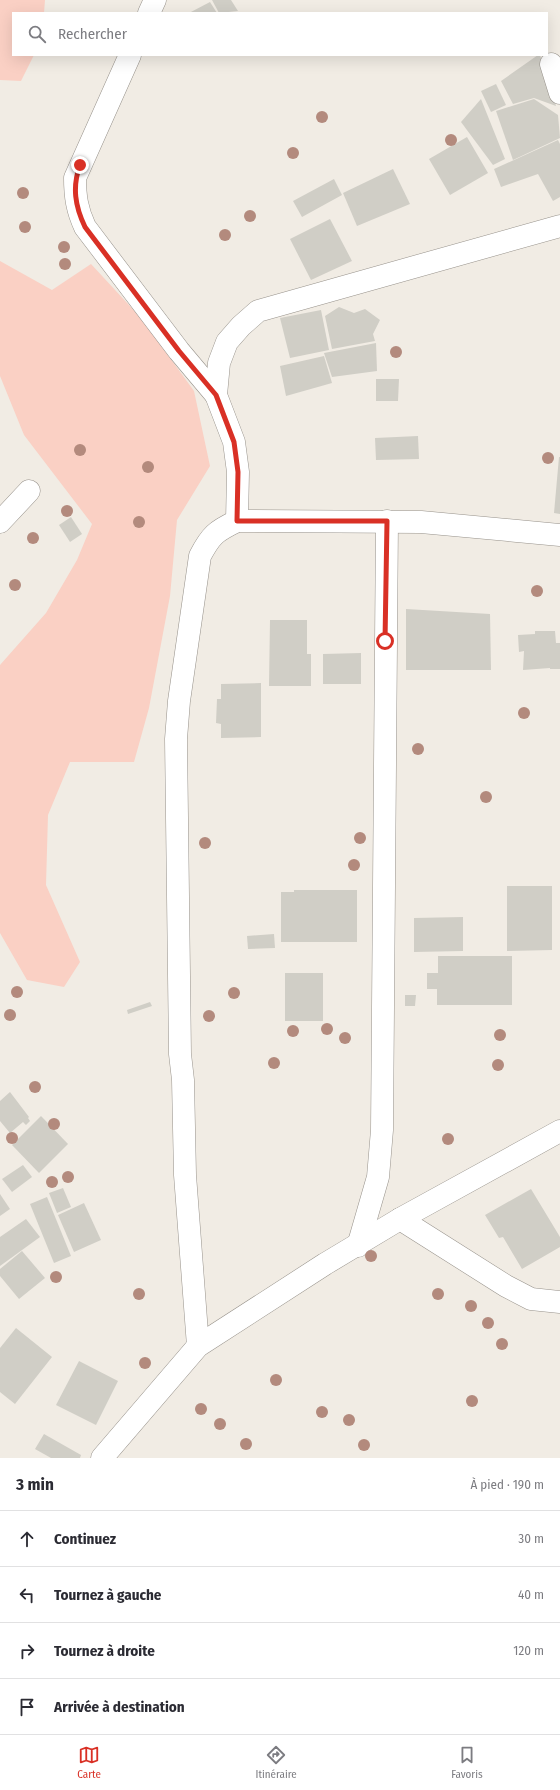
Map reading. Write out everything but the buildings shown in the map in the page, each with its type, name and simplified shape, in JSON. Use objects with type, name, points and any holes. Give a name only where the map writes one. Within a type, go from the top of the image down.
[{"type":"street","points":[[149,12],[155,0]]},
{"type":"street","points":[[130,56],[75,178],[75,195],[78,212],[85,227],[179,351],[216,395],[234,442],[238,472],[237,521]]},
{"type":"street","points":[[551,64],[560,93]]},
{"type":"street","points":[[216,395],[219,363],[227,342],[241,326],[258,311],[560,226]]},
{"type":"street","points":[[0,522],[29,491]]},
{"type":"street","points":[[198,1346],[186,1175],[183,1080],[180,1054],[176,738],[178,701],[200,556],[209,540],[219,529],[237,521],[421,522],[560,535]]},
{"type":"street","points":[[358,1246],[378,1177],[382,1130],[387,521]]},
{"type":"street","points":[[102,1458],[198,1346],[325,1264],[358,1246],[400,1219],[560,1131]]},
{"type":"street","points":[[400,1219],[506,1286],[531,1299],[560,1302]]},
{"type":"shaded area","points":[[0,0],[45,0],[44,12],[12,12],[12,56],[34,56],[21,81],[0,80]]},
{"type":"shaded area","points":[[0,261],[52,290],[91,264],[141,318],[194,391],[210,466],[177,520],[170,596],[149,708],[134,762],[70,762],[48,815],[46,885],[80,962],[64,987],[27,980],[0,933],[0,665],[46,613],[77,560],[92,524],[24,435],[0,376]]},
{"type":"route","points":[[80,165],[75,178],[75,195],[78,212],[85,227],[179,351],[216,395],[234,442],[238,472],[237,521],[387,521],[385,641]]}]
